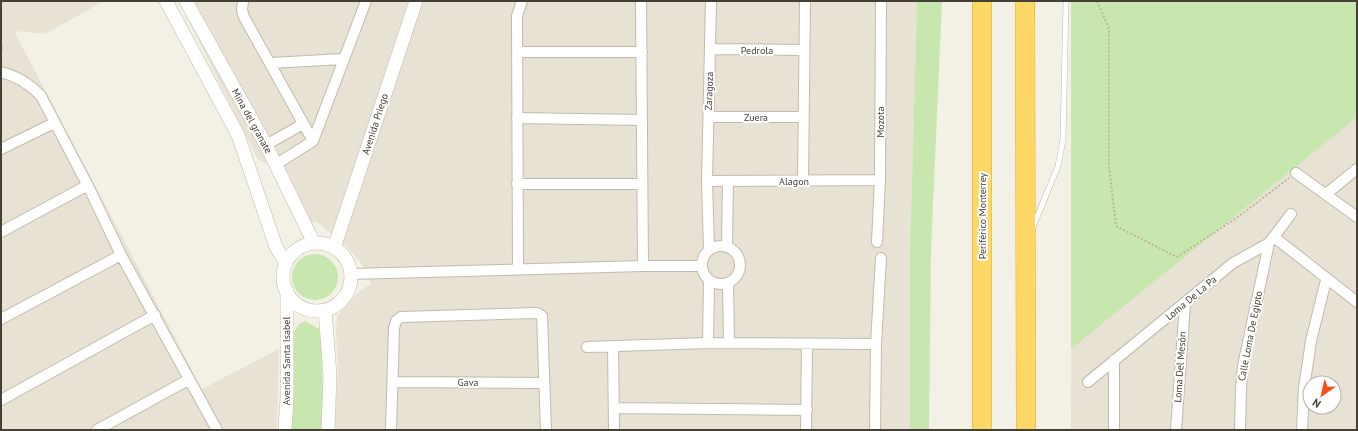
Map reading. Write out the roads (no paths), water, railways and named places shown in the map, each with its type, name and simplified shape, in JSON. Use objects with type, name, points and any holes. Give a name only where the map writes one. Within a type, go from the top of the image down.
[{"type":"highway","name":"Periférico Monterrey","points":[[982,1],[982,430]]},
{"type":"highway","points":[[1026,1],[1026,430]]},
{"type":"street","points":[[166,1],[238,135],[276,247],[286,263]]},
{"type":"street","name":"Mina del granate","points":[[186,1],[266,145],[314,243]]},
{"type":"street","points":[[243,1],[242,10],[244,17],[313,141]]},
{"type":"street","points":[[275,164],[313,141],[366,1]]},
{"type":"street","name":"Avenida Priego","points":[[334,248],[416,1]]},
{"type":"street","points":[[518,269],[517,16],[522,1]]},
{"type":"street","points":[[641,1],[643,266]]},
{"type":"street","name":"Zaragoza","points":[[709,249],[707,181],[711,1]]},
{"type":"street","points":[[803,181],[803,50],[805,1]]},
{"type":"street","name":"Mozota","points":[[877,242],[880,180],[881,1]]},
{"type":"street","name":"Pedrola","points":[[711,50],[803,50]]},
{"type":"street","points":[[517,52],[642,52]]},
{"type":"street","points":[[270,64],[344,59]]},
{"type":"street","points":[[1,72],[32,86],[41,96],[88,185],[121,255],[188,380],[217,430]]},
{"type":"street","name":"Zuera","points":[[709,117],[803,116]]},
{"type":"street","points":[[517,118],[642,120]]},
{"type":"street","points":[[1,149],[54,123]]},
{"type":"street","points":[[266,145],[303,124]]},
{"type":"street","points":[[1326,194],[1357,169]]},
{"type":"street","points":[[1296,173],[1357,217]]},
{"type":"street","name":"Alagon","points":[[707,181],[880,180]]},
{"type":"street","points":[[727,246],[728,181]]},
{"type":"street","points":[[517,184],[642,184]]},
{"type":"street","points":[[1,232],[88,185]]},
{"type":"street","name":"Loma De La Pa","points":[[1088,382],[1185,304],[1233,263],[1271,240],[1291,214]]},
{"type":"street","points":[[1271,240],[1357,302]]},
{"type":"street","name":"Calle Loma De Egipto","points":[[1240,430],[1240,388],[1243,366],[1271,240]]},
{"type":"street","points":[[314,243],[328,245],[334,248],[346,259],[351,274],[351,282],[345,297],[340,303],[325,310],[317,311],[302,307],[296,303],[287,291],[283,277],[286,263],[290,257],[300,248],[314,243]]},
{"type":"street","points":[[714,246],[727,246],[733,250],[740,261],[738,274],[728,283],[721,284],[709,280],[704,275],[702,266],[703,257],[709,249],[714,246]]},
{"type":"street","points":[[1,319],[121,255]]},
{"type":"street","points":[[875,430],[876,344],[881,258]]},
{"type":"street","points":[[351,274],[643,266],[702,266]]},
{"type":"street","points":[[708,343],[709,280]]},
{"type":"street","points":[[1302,430],[1304,388],[1311,341],[1326,280]]},
{"type":"street","points":[[728,283],[729,343]]},
{"type":"street","name":"Avenida Santa Isabel","points":[[285,430],[287,398],[287,291]]},
{"type":"street","name":"Loma Del Mesón","points":[[1176,430],[1185,304]]},
{"type":"street","points":[[325,310],[330,375],[328,430]]},
{"type":"street","points":[[390,430],[394,328],[396,321],[401,317],[537,313],[542,316],[543,383],[546,430]]},
{"type":"street","points":[[1,400],[155,316]]},
{"type":"street","points":[[587,347],[708,343],[876,344]]},
{"type":"street","points":[[806,430],[807,344]]},
{"type":"street","points":[[613,346],[614,430]]},
{"type":"street","points":[[1114,360],[1114,430]]},
{"type":"street","points":[[97,430],[188,380]]},
{"type":"street","name":"Gava","points":[[393,382],[543,383]]},
{"type":"street","points":[[614,408],[806,410]]},
{"type":"lane","points":[[1026,245],[1058,166],[1063,140],[1066,1]]}]
